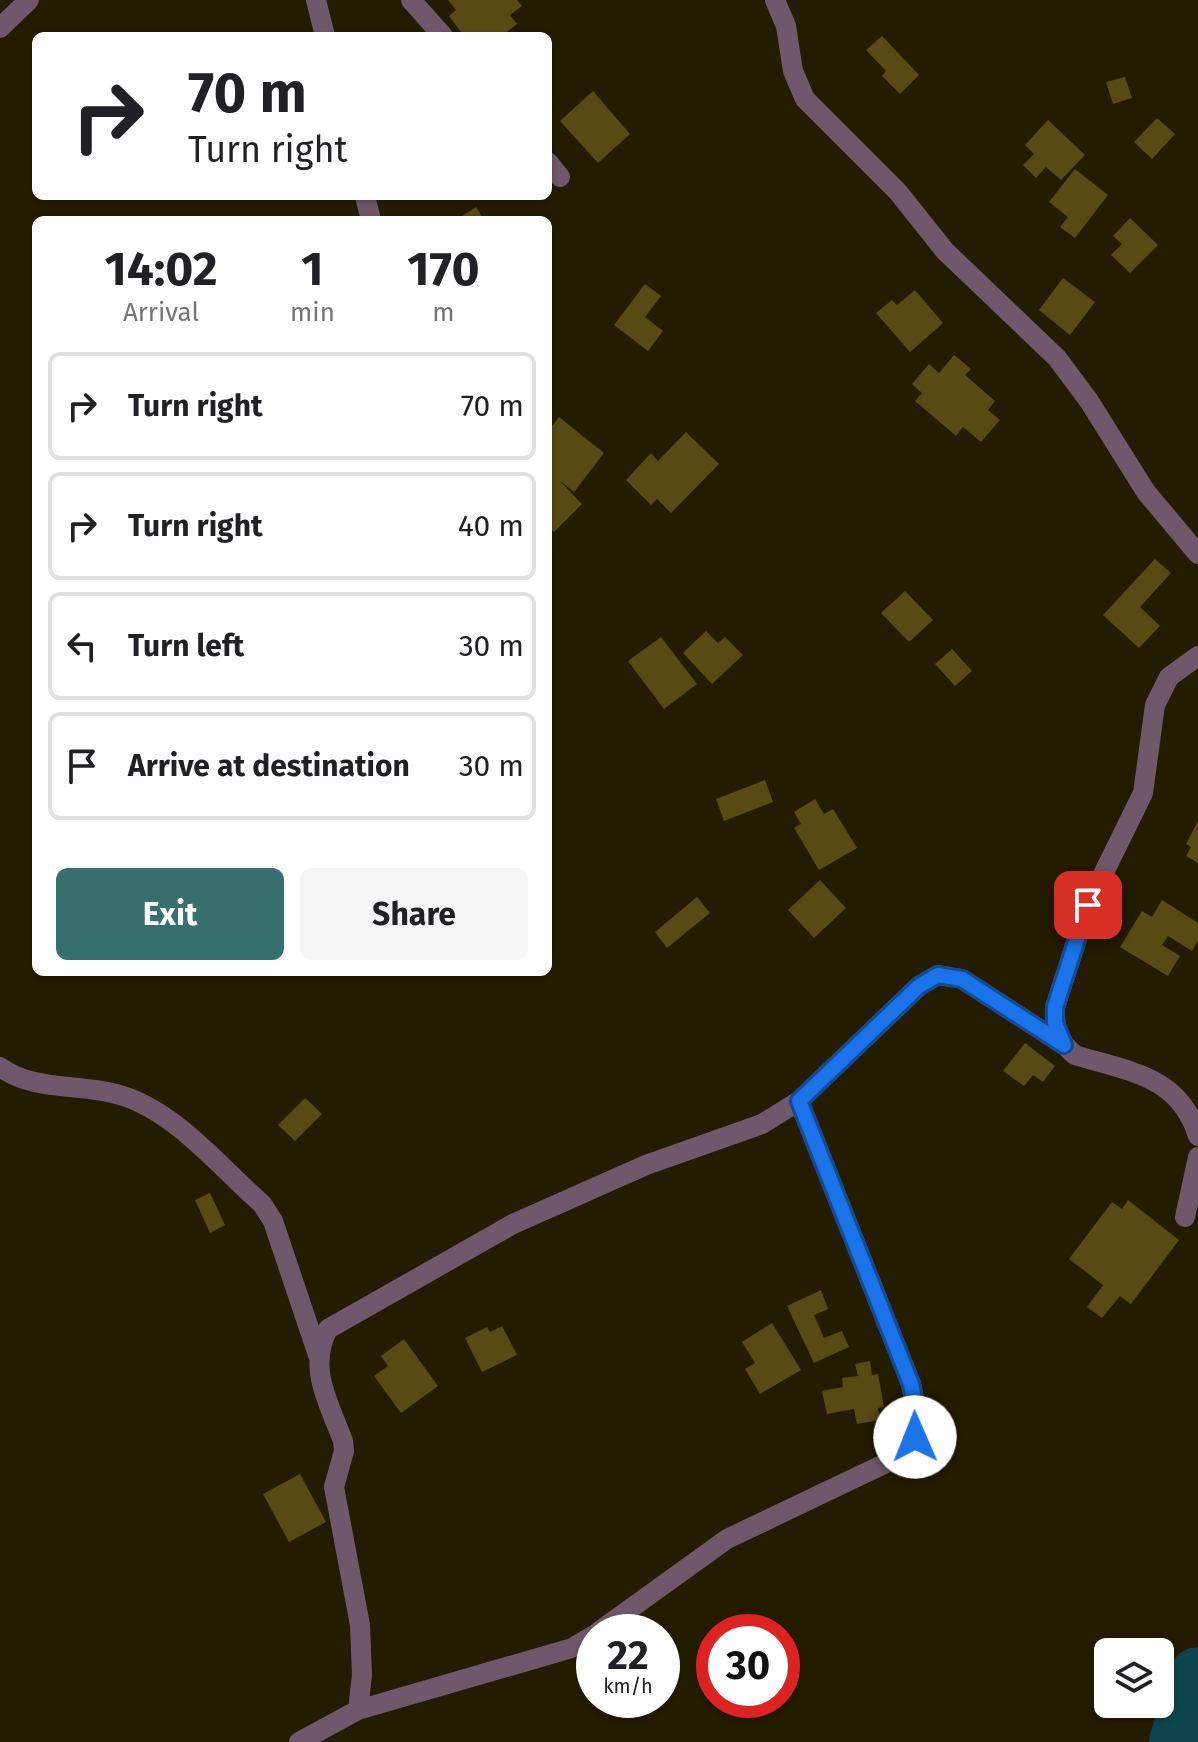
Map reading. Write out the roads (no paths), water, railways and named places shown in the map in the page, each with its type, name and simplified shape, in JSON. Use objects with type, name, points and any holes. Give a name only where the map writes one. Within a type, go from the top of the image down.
[{"type":"street","points":[[0,28],[29,0]]},
{"type":"street","points":[[316,0],[324,32]]},
{"type":"street","points":[[411,0],[439,32]]},
{"type":"street","points":[[775,0],[786,26],[793,71],[805,99],[898,192],[945,251],[1057,358],[1089,401],[1146,492],[1198,554]]},
{"type":"street","points":[[1064,1045],[1055,1023],[1055,1007],[1088,905],[1143,793],[1155,705],[1169,677],[1198,656]]},
{"type":"street","points":[[318,1355],[328,1329],[513,1224],[646,1165],[762,1124],[799,1101],[919,986],[938,975],[962,979],[1075,1055],[1163,1084],[1178,1096],[1192,1116],[1198,1136]]},
{"type":"street","points":[[0,1067],[29,1081],[120,1094],[144,1105],[168,1120],[262,1204],[273,1221],[318,1355],[321,1383],[343,1441],[344,1451],[334,1487],[360,1625],[362,1675],[358,1710]]},
{"type":"street","points":[[624,1614],[727,1539],[903,1455],[915,1437],[918,1419],[911,1384],[799,1101]]},
{"type":"street","points":[[1185,1217],[1198,1157]]},
{"type":"street","points":[[299,1742],[358,1710],[576,1646]]},
{"type":"waterway","points":[[1178,1742],[1198,1676]]}]
